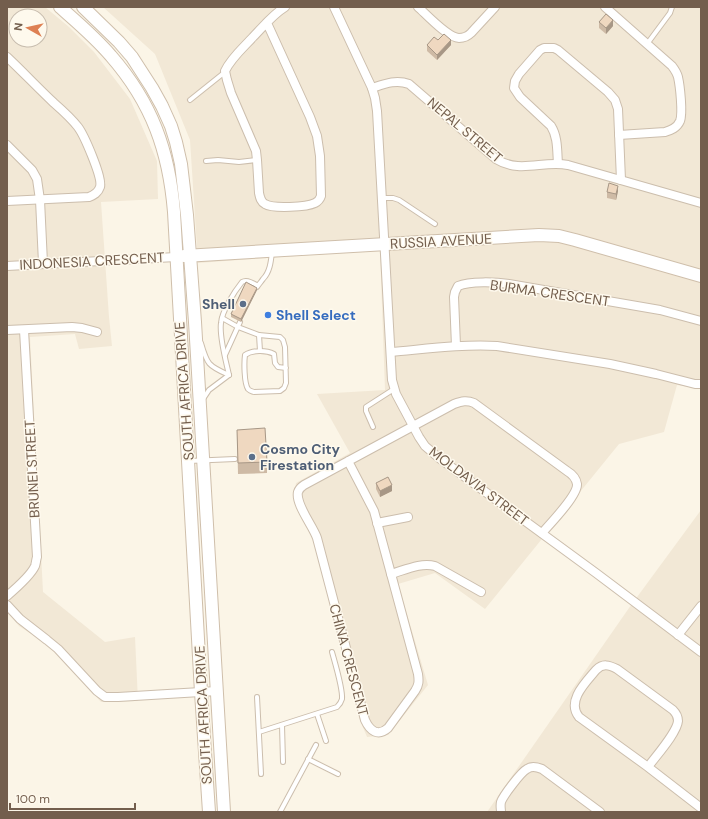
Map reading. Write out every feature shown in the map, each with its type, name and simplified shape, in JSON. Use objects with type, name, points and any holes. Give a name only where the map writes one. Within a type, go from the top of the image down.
[{"type":"street","name":"SOUTH AFRICA DRIVE","points":[[60,7],[105,49],[126,74],[154,122],[163,147],[170,174],[174,212],[209,812]]},
{"type":"street","name":"SOUTH AFRICA DRIVE","points":[[83,7],[119,42],[132,57],[152,88],[167,116],[176,142],[181,164],[185,187],[191,256],[224,812]]},
{"type":"street","points":[[267,23],[310,117],[317,136],[320,151],[322,189],[320,199],[313,204],[283,208],[274,207],[265,204],[260,198],[257,160],[254,146],[230,89],[225,71],[235,57],[277,12],[285,7]]},
{"type":"street","name":"MOLDAVIA STREET","points":[[334,7],[372,88],[375,98],[394,389],[422,442],[429,450],[701,652]]},
{"type":"street","points":[[418,7],[447,33],[453,37],[460,38],[471,34],[495,7]]},
{"type":"street","points":[[605,7],[672,66],[678,80],[681,104],[680,122],[671,130],[665,132],[619,135]]},
{"type":"street","points":[[558,164],[554,130],[520,97],[514,88],[515,81],[519,74],[540,50],[544,48],[558,50],[611,95],[616,103],[618,109],[621,180]]},
{"type":"street","points":[[7,57],[76,125],[83,135],[100,179],[100,187],[93,196],[84,198],[7,201]]},
{"type":"street","name":"NEPAL STREET","points":[[372,88],[394,82],[404,82],[409,84],[502,163],[517,167],[558,164],[568,165],[701,203]]},
{"type":"street","points":[[7,144],[35,173],[40,200],[43,263]]},
{"type":"street","name":"RUSSIA AVENUE","points":[[176,257],[385,244],[551,236],[575,240],[701,276]]},
{"type":"street","name":"INDONESIA CRESCENT","points":[[7,266],[176,257]]},
{"type":"street","name":"BURMA CRESCENT","points":[[456,346],[454,297],[458,286],[468,284],[493,282],[509,284],[660,310],[701,321]]},
{"type":"street","points":[[7,330],[72,327],[97,332]]},
{"type":"street","name":"BRUNEI STREET","points":[[7,596],[32,571],[37,557],[24,330]]},
{"type":"street","points":[[391,352],[456,346],[497,346],[610,364],[650,372],[695,384],[701,384]]},
{"type":"street","name":"CHINA CRESCENT","points":[[348,461],[372,506],[418,674],[418,684],[415,692],[388,728],[383,732],[375,731],[370,728],[365,720],[317,538],[301,507],[298,498],[298,490],[304,484],[464,400],[474,403],[572,475],[576,481],[577,485],[574,494],[542,533]]},
{"type":"street","points":[[377,523],[408,517]]},
{"type":"street","points":[[391,574],[423,565],[431,565],[436,566],[481,592]]},
{"type":"street","points":[[7,605],[20,619],[54,646],[97,691],[105,697],[217,691]]},
{"type":"street","points":[[678,635],[701,606]]},
{"type":"street","points":[[648,767],[676,729],[678,723],[677,716],[673,710],[617,669],[602,665],[596,670],[577,694],[574,706],[576,714],[648,767],[700,808]]},
{"type":"street","points":[[501,812],[502,801],[522,773],[526,769],[535,767],[542,769],[600,812]]},
{"type":"lane","points":[[647,44],[670,13],[672,7]]},
{"type":"lane","points":[[190,100],[225,71]]},
{"type":"lane","points":[[206,161],[218,160],[238,162],[257,160]]},
{"type":"lane","points":[[382,198],[393,198],[399,200],[435,224]]},
{"type":"lane","points":[[228,375],[221,330],[222,318],[227,306],[242,282],[247,281],[256,287],[264,279],[271,262],[272,251]]},
{"type":"lane","points":[[222,318],[239,324],[259,335],[280,337],[283,340],[285,347],[286,368],[286,383],[284,388],[280,391],[250,391],[247,388],[244,359],[245,355],[248,353],[260,351],[272,352],[274,354],[275,363],[278,366],[286,368]]},
{"type":"lane","points":[[195,322],[206,360],[212,367],[228,375]]},
{"type":"lane","points":[[224,355],[239,324]]},
{"type":"lane","points":[[259,335],[260,351]]},
{"type":"lane","points":[[200,403],[210,390],[228,375]]},
{"type":"lane","points":[[373,427],[366,411],[366,407],[394,389]]},
{"type":"lane","points":[[189,461],[235,459]]},
{"type":"lane","points":[[259,732],[337,708],[342,698],[332,652]]},
{"type":"lane","points":[[258,697],[261,774]]},
{"type":"lane","points":[[317,714],[326,741]]},
{"type":"lane","points":[[282,725],[284,762]]},
{"type":"lane","points":[[280,812],[316,745]]},
{"type":"lane","points":[[308,759],[338,774]]},
{"type":"shaded area","points":[[7,7],[45,7],[46,8],[8,8],[8,48],[48,48],[48,10],[69,27],[94,52],[130,99],[157,161],[158,199],[101,202],[112,346],[79,349],[75,334],[30,337],[43,592],[105,642],[135,637],[138,701],[101,702],[53,648],[19,626],[7,611]]},
{"type":"shaded area","points":[[103,7],[701,7],[701,389],[677,385],[664,432],[619,444],[485,609],[435,573],[398,584],[428,685],[388,735],[367,737],[360,720],[312,535],[294,497],[296,483],[350,453],[317,394],[385,390],[380,250],[198,263],[190,140],[155,54]]},
{"type":"shaded area","points":[[701,510],[701,812],[487,812],[629,608]]},
{"type":"building","points":[[606,14],[613,20],[606,28],[599,22]]},
{"type":"building","points":[[444,34],[451,40],[437,55],[427,45],[434,37],[438,40]]},
{"type":"building","points":[[609,183],[618,186],[616,194],[607,192]]},
{"type":"building","points":[[246,282],[257,288],[241,319],[231,314]]},
{"type":"building","name":"Cosmo City Firestation","points":[[265,428],[267,462],[238,463],[237,430]]},
{"type":"building","points":[[388,477],[392,485],[380,491],[376,483]]},
{"type":"place","name":"Shell","points":[[243,304]]},
{"type":"place","name":"Shell Select","points":[[268,315]]},
{"type":"place","name":"Cosmo City Firestation","points":[[252,457]]}]
